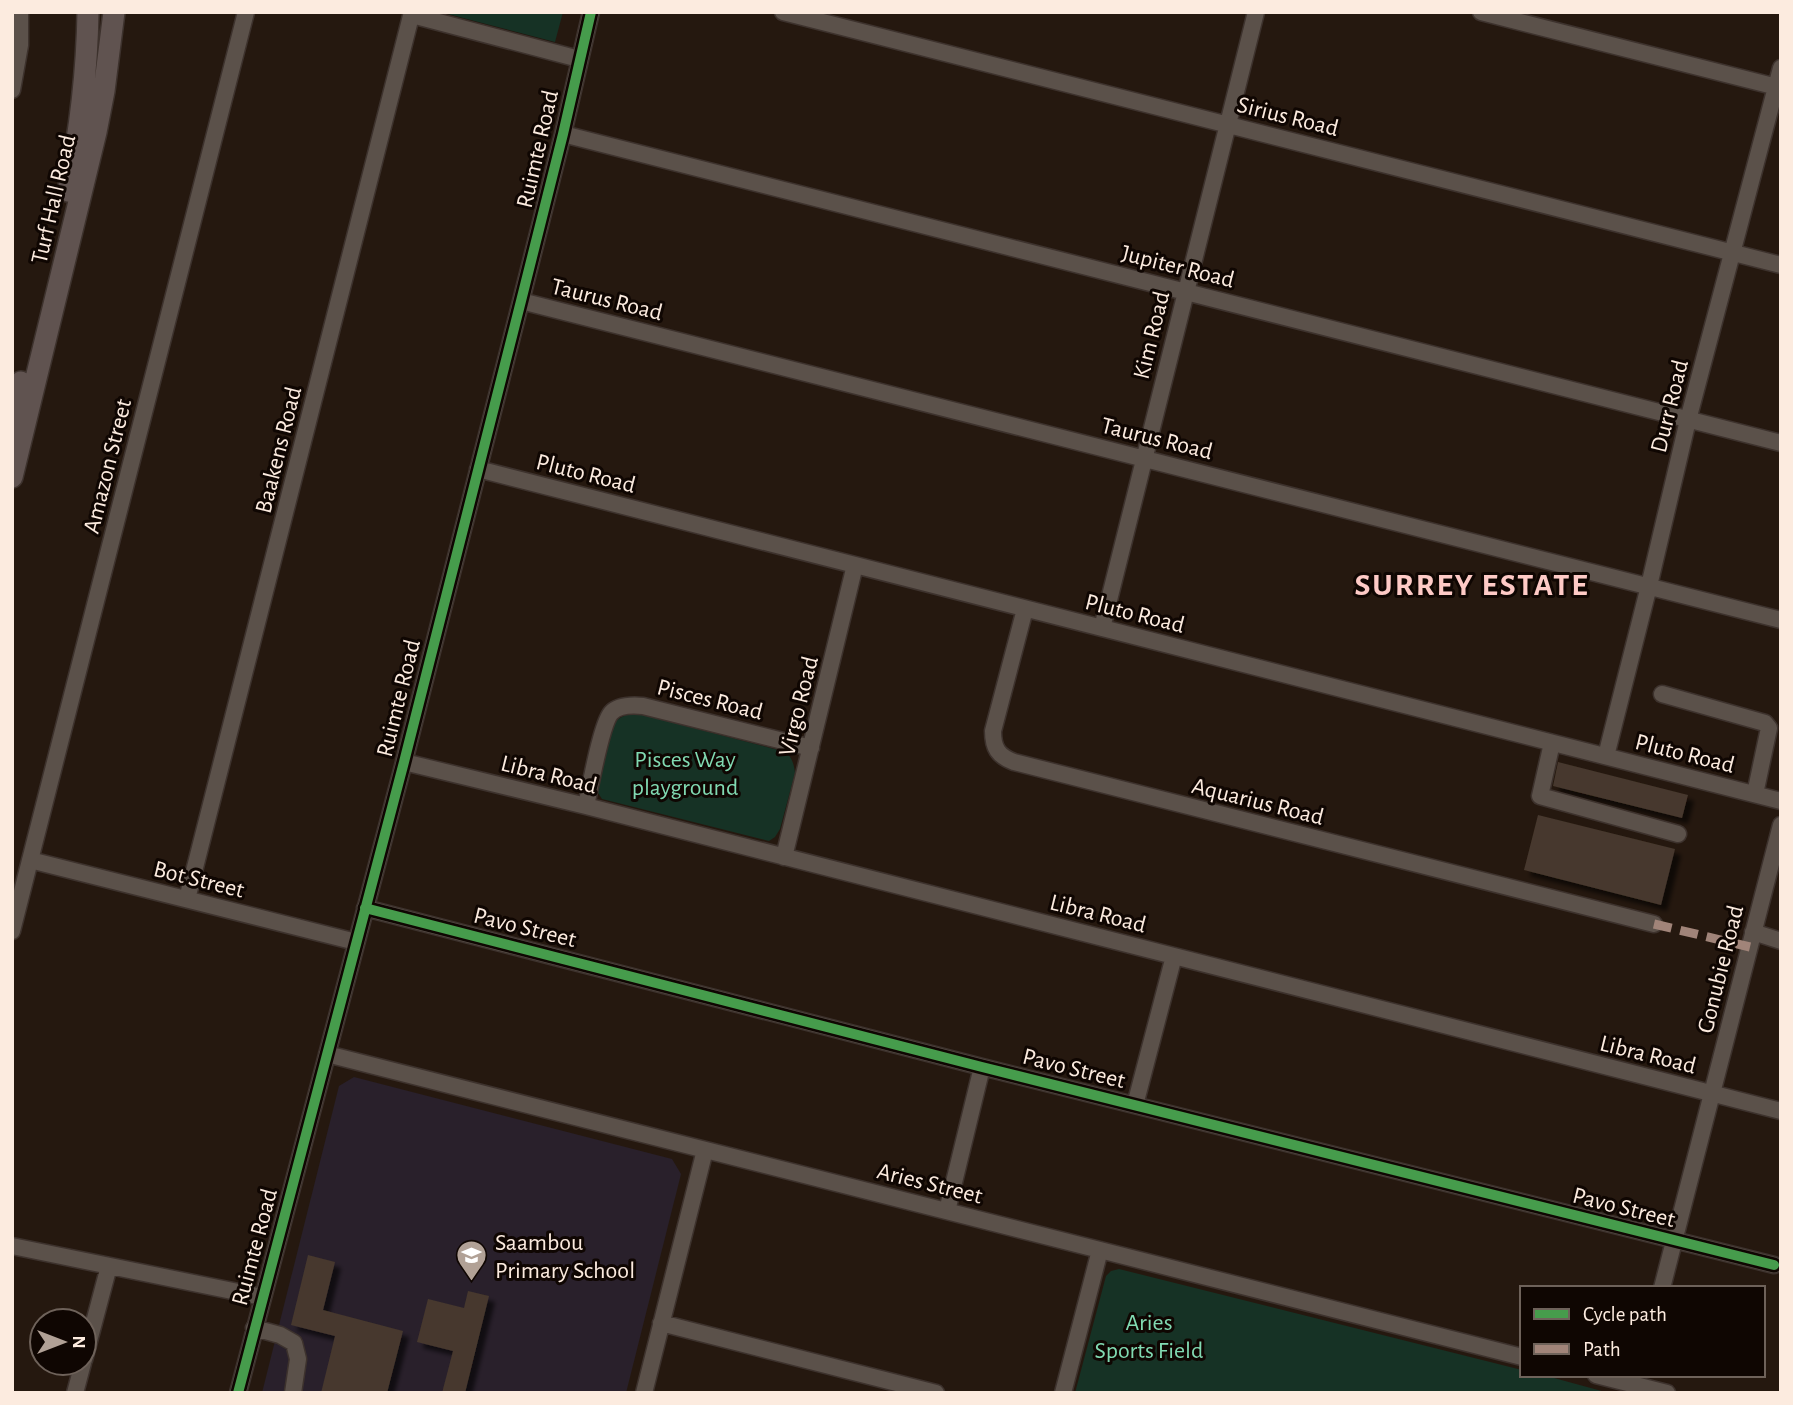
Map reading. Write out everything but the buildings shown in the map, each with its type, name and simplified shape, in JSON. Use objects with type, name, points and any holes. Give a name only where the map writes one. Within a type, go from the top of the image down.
[{"type":"main road","name":"Turf Hall Road","points":[[12,414],[58,239],[76,149],[86,73],[88,12]]},
{"type":"main road","name":"Turf Hall Road","points":[[12,477],[96,132],[114,12]]},
{"type":"street","points":[[12,90],[20,45],[20,12]]},
{"type":"street","name":"Amazon Street","points":[[12,931],[246,12]]},
{"type":"street","name":"Ruimte Road","points":[[238,1393],[404,762],[563,134],[591,12]]},
{"type":"street","name":"Sirius Road","points":[[783,12],[1781,265]]},
{"type":"street","name":"Kim Road","points":[[1102,628],[1256,12]]},
{"type":"street","points":[[1481,12],[1778,87]]},
{"type":"street","points":[[412,14],[579,59]]},
{"type":"street","name":"Baakens Road","points":[[187,899],[412,14]]},
{"type":"street","name":"Durr Road","points":[[1606,756],[1689,420],[1781,68]]},
{"type":"street","name":"Jupiter Road","points":[[563,134],[1781,443]]},
{"type":"street","name":"Taurus Road","points":[[521,301],[1781,620]]},
{"type":"street","name":"Pluto Road","points":[[478,469],[1781,801]]},
{"type":"street","name":"Virgo Road","points":[[785,857],[855,565]]},
{"type":"street","name":"Aquarius Road","points":[[1025,609],[993,731],[996,751],[1004,758],[1654,924]]},
{"type":"street","points":[[1662,694],[1765,723],[1769,728],[1755,794]]},
{"type":"street","name":"Pisces Road","points":[[586,806],[605,725],[610,715],[621,707],[643,706],[811,748]]},
{"type":"street","points":[[1552,743],[1539,796],[1678,834]]},
{"type":"street","name":"Libra Road","points":[[404,762],[1781,1111]]},
{"type":"street","name":"Gonubie Road","points":[[1662,1286],[1781,825]]},
{"type":"street","name":"Bot Street","points":[[30,860],[356,942]]},
{"type":"street","name":"Pavo Street","points":[[365,908],[982,1067],[1774,1265]]},
{"type":"street","points":[[1753,933],[1781,941]]},
{"type":"street","points":[[1135,1105],[1174,956]]},
{"type":"street","name":"Aries Street","points":[[327,1054],[1520,1356]]},
{"type":"street","points":[[947,1211],[982,1067]]},
{"type":"street","points":[[644,1393],[705,1150]]},
{"type":"street","points":[[12,1246],[262,1297]]},
{"type":"street","points":[[1063,1393],[1100,1250]]},
{"type":"street","points":[[98,1307],[108,1266]]},
{"type":"street","points":[[661,1323],[936,1393]]},
{"type":"street","points":[[254,1328],[280,1335],[294,1343],[298,1359],[293,1393]]},
{"type":"street","points":[[1605,1377],[1667,1393]]},
{"type":"shaded area","name":"Saambou Primary School","points":[[354,1077],[672,1159],[681,1174],[626,1393],[262,1393],[339,1086]]},
{"type":"green space","points":[[440,12],[563,12],[555,42]]},
{"type":"green space","name":"Pisces Way playground","points":[[639,714],[786,752],[795,773],[780,829],[775,837],[769,841],[602,799],[597,784],[613,725],[624,716]]},
{"type":"green space","name":"Aries Sports Field","points":[[1119,1269],[1520,1369],[1520,1377],[1550,1377],[1609,1393],[1075,1393],[1106,1276]]},
{"type":"marked path","points":[[1654,924],[1750,947]]},
{"type":"cycle path","points":[[238,1393],[404,762],[563,134],[591,12]]},
{"type":"cycle path","points":[[365,908],[982,1067],[1774,1265]]},
{"type":"place","name":"Saambou Primary School","points":[[472,1283]]},
{"type":"district","name":"SURREY ESTATE","points":[[1472,584]]}]
